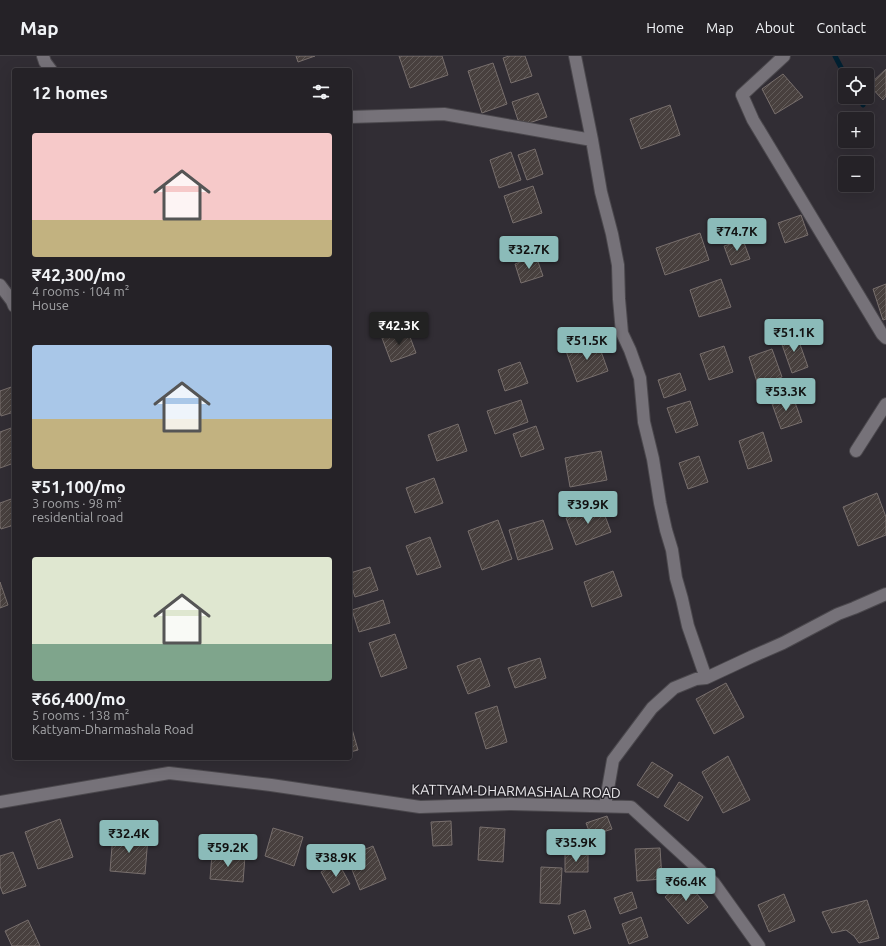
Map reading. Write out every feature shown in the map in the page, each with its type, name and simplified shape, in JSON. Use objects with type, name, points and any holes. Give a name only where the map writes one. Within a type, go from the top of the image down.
[{"type":"street","points":[[43,56],[50,68]]},
{"type":"street","points":[[575,56],[601,192],[612,234],[618,266],[622,333],[640,378],[644,422],[653,459],[666,530],[672,550],[676,578],[688,626],[706,678]]},
{"type":"street","points":[[784,56],[742,95],[753,120],[882,334],[886,338]]},
{"type":"street","points":[[352,117],[444,114],[592,140]]},
{"type":"street","points":[[0,285],[12,301]]},
{"type":"street","points":[[856,451],[886,404]]},
{"type":"street","points":[[605,806],[613,760],[652,708],[674,688],[696,679],[706,678],[783,643],[838,614],[886,594]]},
{"type":"street","name":"KATTYAM-DHARMASHALA ROAD","points":[[0,802],[169,773],[271,785],[420,807],[511,804],[631,807],[714,883],[759,946]]},
{"type":"building","points":[[296,56],[315,56],[298,62]]},
{"type":"building","points":[[399,56],[442,56],[448,75],[410,88]]},
{"type":"building","points":[[509,56],[525,56],[532,76],[511,83],[503,58]]},
{"type":"building","points":[[493,63],[507,104],[482,113],[468,71]]},
{"type":"building","points":[[886,69],[886,96],[883,100],[874,90],[874,80]]},
{"type":"building","points":[[783,74],[803,97],[775,114],[762,89]]},
{"type":"building","points":[[538,93],[547,117],[520,126],[512,102]]},
{"type":"building","points":[[670,105],[680,135],[641,149],[630,119]]},
{"type":"building","points":[[535,149],[543,174],[527,180],[518,155]]},
{"type":"building","points":[[511,152],[521,180],[499,188],[490,160]]},
{"type":"building","points":[[533,186],[542,213],[513,223],[504,196]]},
{"type":"building","points":[[801,215],[808,235],[785,243],[778,223]]},
{"type":"building","points":[[700,233],[709,260],[665,275],[656,248]]},
{"type":"building","points":[[743,240],[750,259],[731,265],[724,246]]},
{"type":"building","points":[[536,256],[543,276],[521,283],[515,264]]},
{"type":"building","points":[[721,279],[731,307],[699,317],[690,290]]},
{"type":"building","points":[[886,284],[886,319],[883,320],[873,289]]},
{"type":"building","points":[[407,329],[416,353],[391,362],[382,338]]},
{"type":"building","points":[[796,333],[808,367],[792,373],[780,339]]},
{"type":"building","points":[[597,340],[608,371],[577,382],[566,351]]},
{"type":"building","points":[[724,346],[733,372],[709,380],[700,354]]},
{"type":"building","points":[[772,349],[782,377],[758,385],[749,357]]},
{"type":"building","points":[[520,362],[528,383],[505,391],[498,370]]},
{"type":"building","points":[[680,373],[686,390],[664,398],[658,380]]},
{"type":"building","points":[[12,387],[12,413],[1,416],[0,412],[0,391]]},
{"type":"building","points":[[792,394],[802,422],[781,429],[771,401]]},
{"type":"building","points":[[521,400],[528,422],[495,434],[487,411]]},
{"type":"building","points":[[690,401],[698,425],[676,433],[667,408]]},
{"type":"building","points":[[458,424],[467,451],[437,461],[428,435]]},
{"type":"building","points":[[536,426],[544,449],[521,457],[513,434]]},
{"type":"building","points":[[12,428],[12,464],[0,468],[0,432]]},
{"type":"building","points":[[763,432],[772,461],[748,469],[739,441]]},
{"type":"building","points":[[601,451],[607,480],[570,487],[565,458]]},
{"type":"building","points":[[699,456],[708,482],[688,489],[679,463]]},
{"type":"building","points":[[434,478],[443,503],[415,513],[406,488]]},
{"type":"building","points":[[877,493],[886,517],[886,535],[858,546],[843,507]]},
{"type":"building","points":[[12,499],[12,526],[1,529],[0,526],[0,503]]},
{"type":"building","points":[[601,505],[611,532],[576,545],[566,518]]},
{"type":"building","points":[[498,520],[512,559],[482,570],[468,531]]},
{"type":"building","points":[[543,520],[553,549],[518,560],[509,530]]},
{"type":"building","points":[[430,537],[441,567],[417,575],[406,546]]},
{"type":"building","points":[[370,567],[378,590],[355,597],[352,587],[352,572]]},
{"type":"building","points":[[613,571],[622,596],[592,607],[584,582]]},
{"type":"building","points":[[0,582],[8,605],[0,608]]},
{"type":"building","points":[[383,600],[390,623],[359,632],[352,610]]},
{"type":"building","points":[[395,634],[407,668],[381,677],[369,643]]},
{"type":"building","points":[[480,658],[490,686],[468,694],[457,666]]},
{"type":"building","points":[[540,658],[546,678],[515,688],[508,668]]},
{"type":"building","points":[[726,683],[744,717],[714,734],[696,699]]},
{"type":"building","points":[[497,706],[507,742],[486,749],[475,713]]},
{"type":"building","points":[[352,729],[358,750],[352,752]]},
{"type":"building","points":[[728,756],[750,800],[723,813],[702,772]]},
{"type":"building","points":[[652,762],[673,775],[658,798],[637,785]]},
{"type":"building","points":[[679,782],[703,797],[688,821],[664,806]]},
{"type":"building","points":[[607,816],[612,829],[591,836],[586,823]]},
{"type":"building","points":[[60,819],[73,857],[38,869],[25,832]]},
{"type":"building","points":[[451,821],[452,845],[433,846],[431,822]]},
{"type":"building","points":[[480,827],[505,829],[503,862],[478,860]]},
{"type":"building","points":[[273,828],[303,837],[294,866],[265,856]]},
{"type":"building","points":[[113,834],[148,837],[145,874],[110,871]]},
{"type":"building","points":[[373,846],[386,879],[360,890],[347,857]]},
{"type":"building","points":[[660,848],[662,879],[637,881],[635,849]]},
{"type":"building","points":[[13,852],[26,886],[3,894],[0,886],[0,856]]},
{"type":"building","points":[[212,854],[245,856],[243,882],[210,879]]},
{"type":"building","points":[[565,854],[588,854],[588,872],[565,872]]},
{"type":"building","points":[[338,862],[350,884],[333,893],[321,872]]},
{"type":"building","points":[[541,867],[562,868],[560,904],[540,903]]},
{"type":"building","points":[[685,880],[708,907],[688,924],[665,897]]},
{"type":"building","points":[[632,892],[637,908],[620,914],[614,898]]},
{"type":"building","points":[[784,894],[795,921],[769,932],[758,905]]},
{"type":"building","points":[[867,900],[879,938],[859,943],[854,936],[846,930],[832,933],[822,912]]},
{"type":"building","points":[[585,910],[591,928],[574,934],[568,916]]},
{"type":"building","points":[[641,917],[648,937],[629,944],[622,924]]},
{"type":"building","points":[[28,920],[40,946],[12,946],[5,931]]},
{"type":"waterway","points":[[835,56],[841,68]]}]
